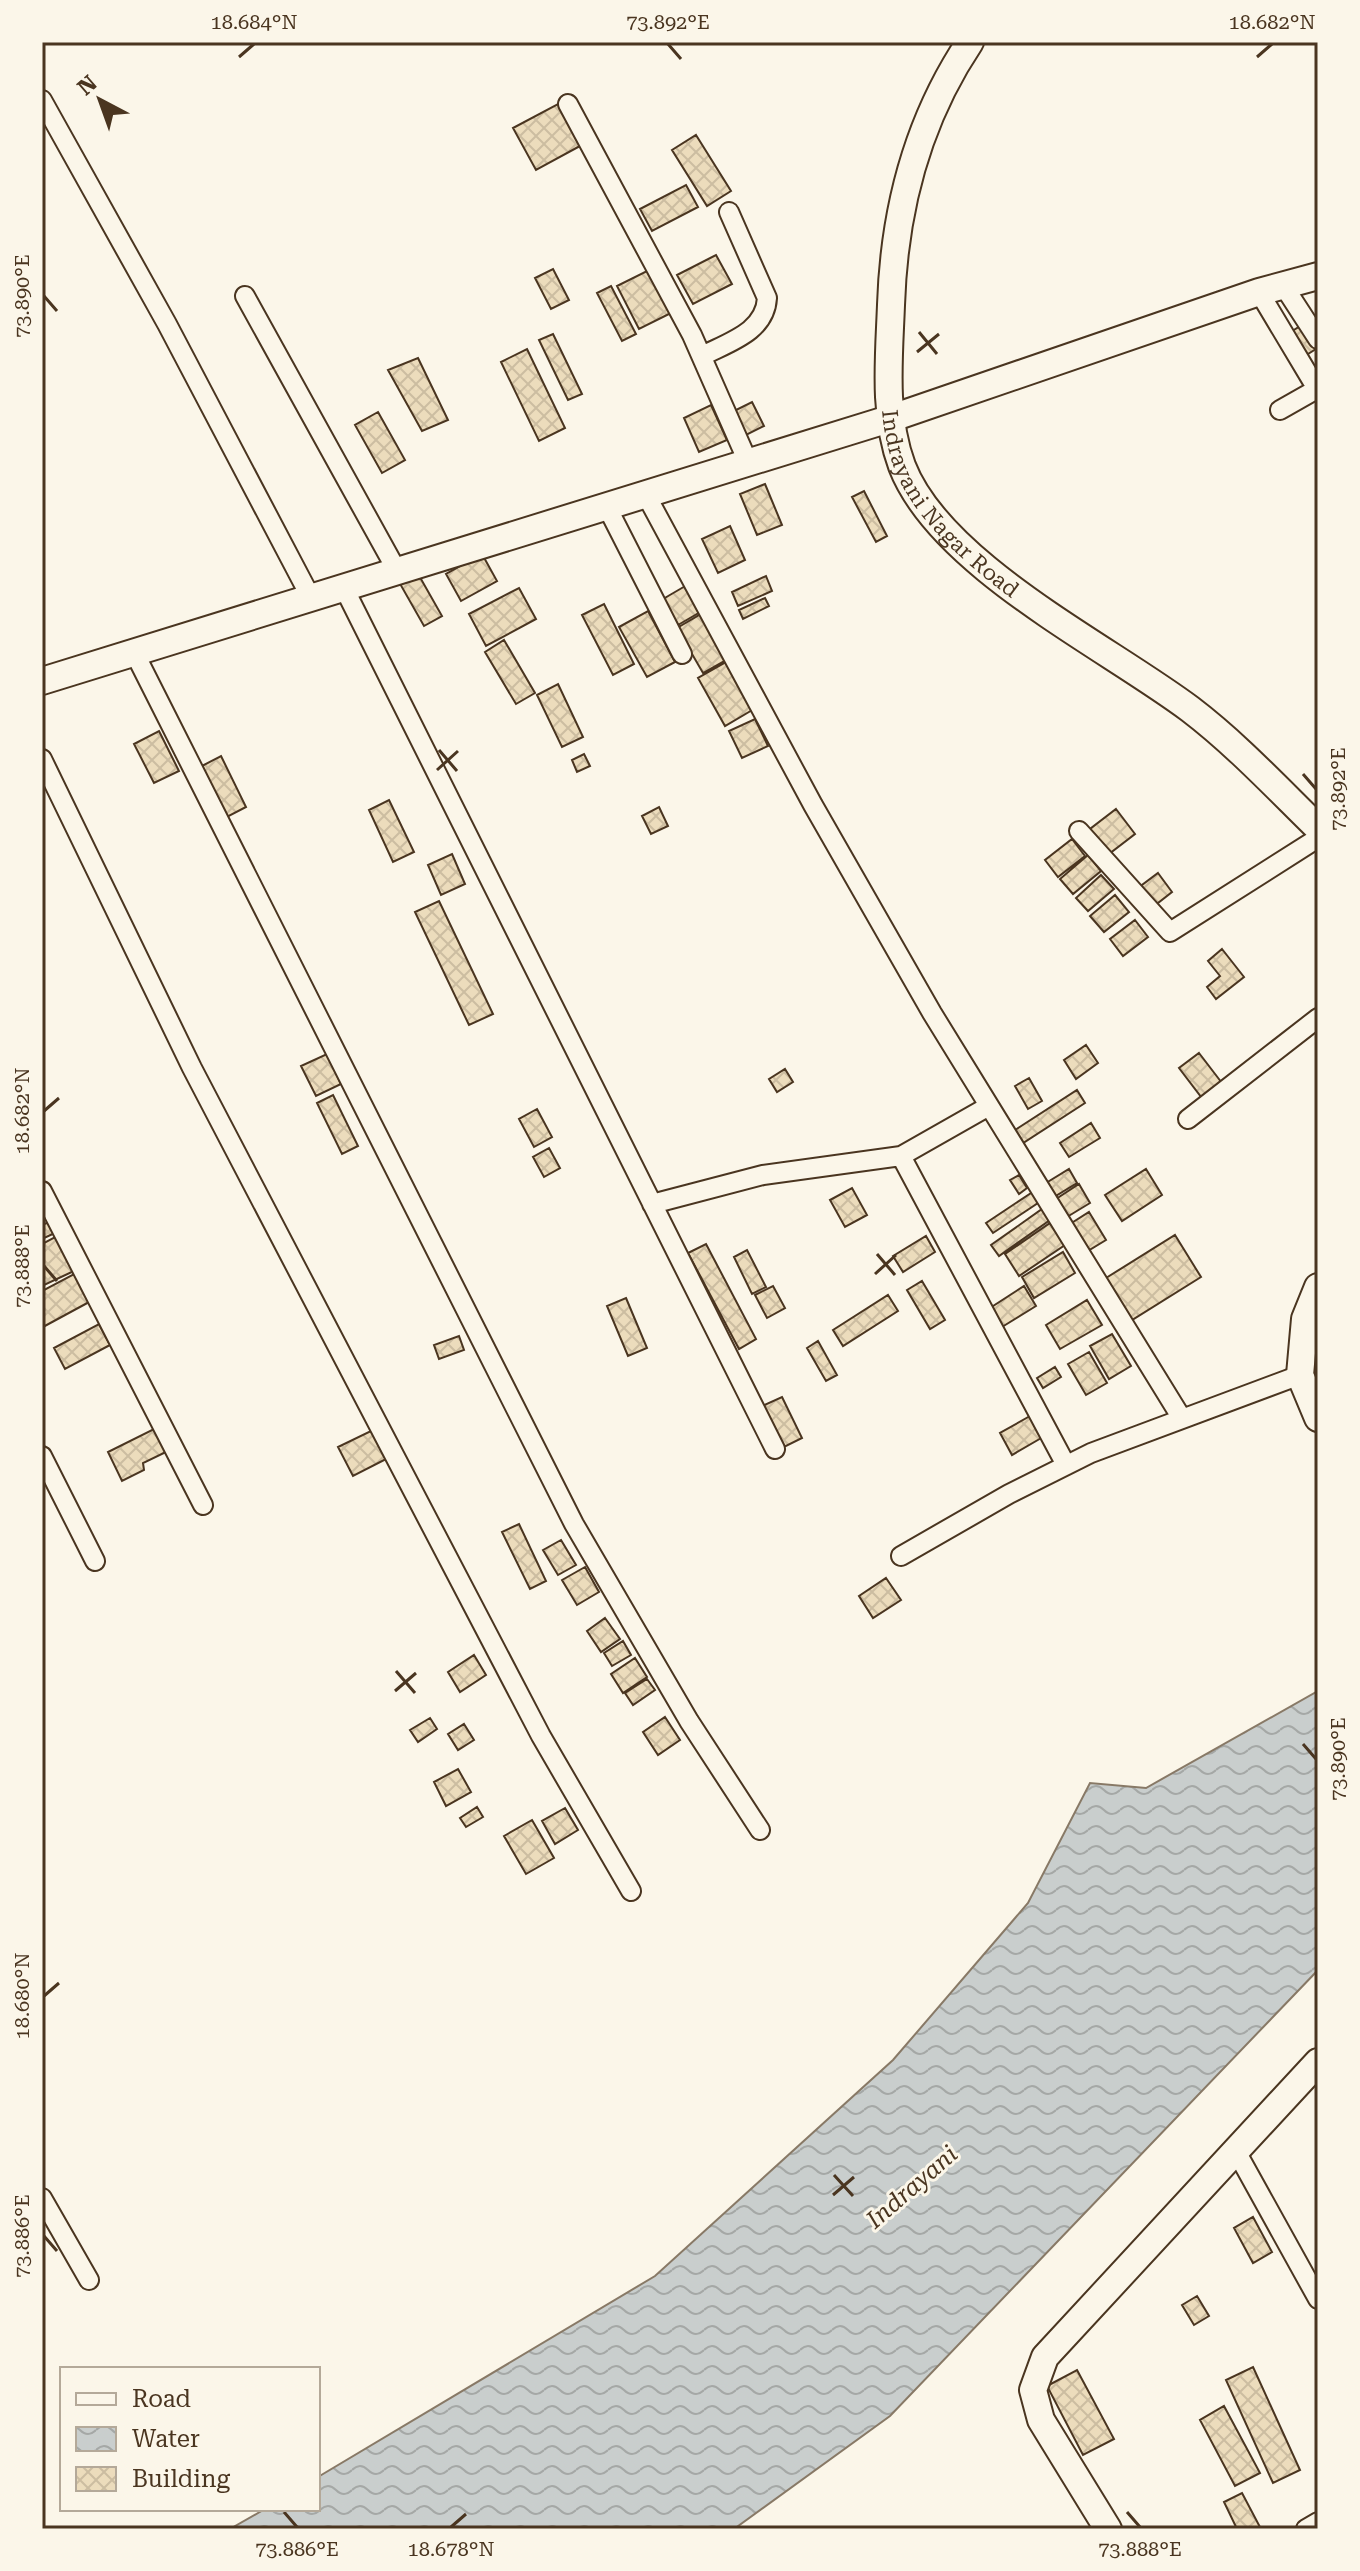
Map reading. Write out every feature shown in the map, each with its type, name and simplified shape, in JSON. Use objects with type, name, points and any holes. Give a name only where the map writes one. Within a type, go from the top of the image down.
[{"type":"street","name":"Indrayani Nagar Road","points":[[970,42],[924,125],[908,179],[892,282],[889,419],[911,486],[949,533],[993,572],[1193,711],[1318,828]]},
{"type":"street","points":[[42,100],[167,324],[310,596]]},
{"type":"street","points":[[568,104],[702,356],[748,462]]},
{"type":"street","points":[[702,356],[752,330],[766,310],[767,298],[729,212]]},
{"type":"street","points":[[42,681],[889,419],[1271,289],[1318,276]]},
{"type":"street","points":[[1271,289],[1318,339]]},
{"type":"street","points":[[1271,289],[1317,389],[1280,410]]},
{"type":"street","points":[[245,296],[396,569]]},
{"type":"street","points":[[645,493],[813,805],[989,1106],[1181,1417]]},
{"type":"street","points":[[606,505],[682,654]]},
{"type":"street","points":[[343,586],[775,1449]]},
{"type":"street","points":[[134,652],[554,1486],[648,1653],[760,1830]]},
{"type":"street","points":[[42,759],[199,1082],[541,1736],[631,1891]]},
{"type":"street","points":[[1079,831],[1170,932],[1318,838]]},
{"type":"street","points":[[1188,1119],[1318,1018]]},
{"type":"street","points":[[652,1204],[763,1175],[901,1156],[989,1106]]},
{"type":"street","points":[[901,1156],[1066,1465]]},
{"type":"street","points":[[42,1191],[203,1505]]},
{"type":"street","points":[[1318,1287],[1305,1319],[1300,1375],[1318,1418]]},
{"type":"street","points":[[901,1556],[1066,1465],[1181,1417],[1300,1375]]},
{"type":"street","points":[[42,1456],[95,1561]]},
{"type":"street","points":[[1108,2529],[1041,2420],[1033,2390],[1045,2357],[1318,2062]]},
{"type":"street","points":[[1236,2151],[1318,2299]]},
{"type":"street","points":[[42,2198],[89,2280]]},
{"type":"street","points":[[1306,2529],[1318,2522]]},
{"type":"water","name":"Indrayani","points":[[1318,1691],[1318,1970],[890,2416],[734,2529],[230,2529],[262,2511],[320,2511],[320,2476],[655,2276],[893,2060],[1028,1903],[1090,1783],[1146,1788]]},
{"type":"building","points":[[558,104],[580,146],[536,170],[513,128]]},
{"type":"building","points":[[696,135],[731,191],[707,206],[672,150]]},
{"type":"building","points":[[686,185],[698,207],[652,231],[640,209]]},
{"type":"building","points":[[716,255],[732,284],[693,304],[677,275]]},
{"type":"building","points":[[553,269],[569,300],[551,309],[535,278]]},
{"type":"building","points":[[649,270],[671,313],[639,329],[617,286]]},
{"type":"building","points":[[611,286],[636,334],[622,341],[597,293]]},
{"type":"building","points":[[1302,325],[1316,349],[1303,357],[1289,333]]},
{"type":"building","points":[[553,334],[582,394],[568,400],[539,340]]},
{"type":"building","points":[[527,349],[565,428],[539,441],[501,362]]},
{"type":"building","points":[[418,358],[448,420],[422,431],[388,370]]},
{"type":"building","points":[[752,402],[764,426],[744,436],[732,412]]},
{"type":"building","points":[[711,405],[727,440],[699,452],[684,418]]},
{"type":"building","points":[[378,412],[405,460],[382,473],[355,425]]},
{"type":"building","points":[[765,484],[782,525],[757,535],[740,494]]},
{"type":"building","points":[[864,491],[887,536],[876,542],[852,497]]},
{"type":"building","points":[[730,526],[745,560],[718,573],[702,539]]},
{"type":"building","points":[[482,554],[497,581],[461,601],[446,574]]},
{"type":"building","points":[[417,572],[442,616],[424,626],[399,582]]},
{"type":"building","points":[[766,576],[772,591],[738,606],[732,592]]},
{"type":"building","points":[[687,585],[702,611],[678,625],[663,599]]},
{"type":"building","points":[[519,588],[536,619],[486,646],[469,614]]},
{"type":"building","points":[[765,598],[769,606],[743,619],[739,610]]},
{"type":"building","points":[[604,604],[634,664],[613,675],[582,615]]},
{"type":"building","points":[[648,611],[675,662],[647,677],[619,627]]},
{"type":"building","points":[[701,614],[726,660],[703,673],[677,628]]},
{"type":"building","points":[[504,640],[535,693],[516,704],[485,652]]},
{"type":"building","points":[[728,661],[754,709],[725,726],[698,678]]},
{"type":"building","points":[[558,684],[583,737],[562,747],[537,695]]},
{"type":"building","points":[[755,719],[768,746],[742,758],[729,731]]},
{"type":"building","points":[[159,731],[179,771],[154,783],[134,744]]},
{"type":"building","points":[[584,754],[590,766],[577,772],[572,760]]},
{"type":"building","points":[[221,756],[246,807],[225,818],[200,767]]},
{"type":"building","points":[[389,800],[414,852],[393,862],[369,810]]},
{"type":"building","points":[[659,807],[668,826],[651,834],[642,816]]},
{"type":"building","points":[[1116,809],[1135,834],[1105,857],[1086,832]]},
{"type":"building","points":[[1072,839],[1085,856],[1058,877],[1045,860]]},
{"type":"building","points":[[452,854],[465,884],[441,895],[428,865]]},
{"type":"building","points":[[1088,855],[1101,871],[1073,894],[1060,879]]},
{"type":"building","points":[[1158,873],[1172,892],[1149,910],[1134,891]]},
{"type":"building","points":[[1101,875],[1114,889],[1088,911],[1076,898]]},
{"type":"building","points":[[1115,895],[1129,912],[1104,932],[1090,916]]},
{"type":"building","points":[[439,901],[493,1014],[469,1025],[415,912]]},
{"type":"building","points":[[1135,920],[1148,937],[1123,956],[1110,939]]},
{"type":"building","points":[[1222,949],[1244,977],[1216,999],[1207,987],[1220,976],[1208,961]]},
{"type":"building","points":[[1086,1045],[1098,1063],[1076,1079],[1064,1060]]},
{"type":"building","points":[[1199,1053],[1225,1087],[1205,1102],[1179,1068]]},
{"type":"building","points":[[327,1054],[341,1084],[316,1096],[301,1066]]},
{"type":"building","points":[[785,1069],[793,1082],[777,1092],[769,1079]]},
{"type":"building","points":[[1029,1078],[1042,1101],[1028,1109],[1015,1086]]},
{"type":"building","points":[[1077,1090],[1085,1103],[1020,1145],[1012,1132]]},
{"type":"building","points":[[333,1095],[358,1146],[342,1154],[317,1103]]},
{"type":"building","points":[[537,1109],[552,1137],[534,1147],[519,1119]]},
{"type":"building","points":[[1091,1123],[1100,1138],[1069,1157],[1060,1143]]},
{"type":"building","points":[[549,1148],[560,1168],[544,1177],[533,1157]]},
{"type":"building","points":[[1069,1169],[1077,1183],[1054,1197],[1046,1183]]},
{"type":"building","points":[[1146,1169],[1162,1195],[1122,1221],[1105,1195]]},
{"type":"building","points":[[1019,1175],[1027,1188],[1019,1194],[1010,1180]]},
{"type":"building","points":[[1079,1184],[1090,1203],[1067,1217],[1056,1199]]},
{"type":"building","points":[[852,1188],[867,1215],[845,1227],[830,1200]]},
{"type":"building","points":[[1034,1191],[1041,1201],[993,1233],[986,1223]]},
{"type":"building","points":[[1042,1209],[1050,1220],[999,1256],[991,1245]]},
{"type":"building","points":[[1089,1212],[1106,1240],[1086,1252],[1070,1224]]},
{"type":"building","points":[[49,1222],[55,1233],[42,1239],[42,1225]]},
{"type":"building","points":[[1050,1223],[1065,1245],[1019,1276],[1005,1254]]},
{"type":"building","points":[[1175,1235],[1201,1277],[1132,1320],[1106,1278]]},
{"type":"building","points":[[57,1236],[74,1271],[42,1286],[42,1244]]},
{"type":"building","points":[[926,1236],[935,1252],[903,1272],[893,1256]]},
{"type":"building","points":[[706,1244],[756,1339],[739,1349],[688,1253]]},
{"type":"building","points":[[747,1250],[766,1287],[752,1294],[734,1257]]},
{"type":"building","points":[[1063,1252],[1075,1273],[1034,1298],[1022,1277]]},
{"type":"building","points":[[76,1273],[91,1301],[43,1327],[42,1291]]},
{"type":"building","points":[[922,1281],[945,1320],[930,1329],[907,1290]]},
{"type":"building","points":[[773,1286],[785,1308],[767,1318],[755,1295]]},
{"type":"building","points":[[1024,1286],[1036,1306],[1002,1327],[990,1308]]},
{"type":"building","points":[[888,1295],[898,1311],[843,1346],[833,1330]]},
{"type":"building","points":[[626,1298],[647,1348],[628,1356],[607,1306]]},
{"type":"building","points":[[1087,1300],[1102,1325],[1060,1349],[1046,1325]]},
{"type":"building","points":[[99,1324],[110,1345],[65,1369],[54,1348]]},
{"type":"building","points":[[1112,1334],[1131,1366],[1109,1379],[1090,1346]]},
{"type":"building","points":[[459,1336],[464,1350],[439,1359],[434,1345]]},
{"type":"building","points":[[818,1341],[837,1375],[826,1381],[807,1348]]},
{"type":"building","points":[[1089,1352],[1107,1383],[1086,1395],[1068,1364]]},
{"type":"building","points":[[1055,1367],[1061,1377],[1043,1388],[1037,1378]]},
{"type":"building","points":[[782,1397],[802,1438],[780,1449],[760,1407]]},
{"type":"building","points":[[1030,1416],[1043,1437],[1012,1455],[1000,1433]]},
{"type":"building","points":[[156,1428],[168,1451],[143,1463],[144,1470],[122,1481],[108,1452]]},
{"type":"building","points":[[375,1429],[390,1457],[353,1476],[338,1447]]},
{"type":"building","points":[[519,1524],[546,1581],[530,1589],[502,1532]]},
{"type":"building","points":[[561,1540],[576,1565],[558,1575],[543,1550]]},
{"type":"building","points":[[585,1567],[599,1592],[577,1605],[562,1580]]},
{"type":"building","points":[[886,1578],[901,1600],[873,1618],[859,1596]]},
{"type":"building","points":[[605,1618],[620,1639],[601,1652],[587,1631]]},
{"type":"building","points":[[623,1641],[631,1655],[612,1666],[604,1653]]},
{"type":"building","points":[[474,1655],[486,1675],[460,1692],[448,1672]]},
{"type":"building","points":[[635,1658],[647,1677],[623,1693],[611,1674]]},
{"type":"building","points":[[647,1679],[655,1690],[633,1705],[625,1693]]},
{"type":"building","points":[[665,1717],[680,1740],[658,1755],[643,1732]]},
{"type":"building","points":[[430,1718],[437,1729],[418,1742],[410,1730]]},
{"type":"building","points":[[464,1724],[474,1740],[458,1750],[448,1734]]},
{"type":"building","points":[[458,1769],[471,1792],[446,1806],[434,1782]]},
{"type":"building","points":[[477,1807],[483,1817],[466,1827],[460,1818]]},
{"type":"building","points":[[565,1808],[578,1830],[555,1844],[542,1821]]},
{"type":"building","points":[[532,1820],[554,1858],[526,1874],[504,1836]]},
{"type":"building","points":[[1253,2217],[1272,2252],[1253,2263],[1234,2228]]},
{"type":"building","points":[[1197,2296],[1209,2316],[1194,2325],[1182,2305]]},
{"type":"building","points":[[1253,2367],[1300,2470],[1273,2483],[1226,2380]]},
{"type":"building","points":[[1077,2370],[1114,2439],[1083,2455],[1047,2386]]},
{"type":"building","points":[[1224,2406],[1260,2473],[1235,2486],[1200,2420]]},
{"type":"building","points":[[1242,2493],[1261,2529],[1237,2529],[1224,2502]]}]
